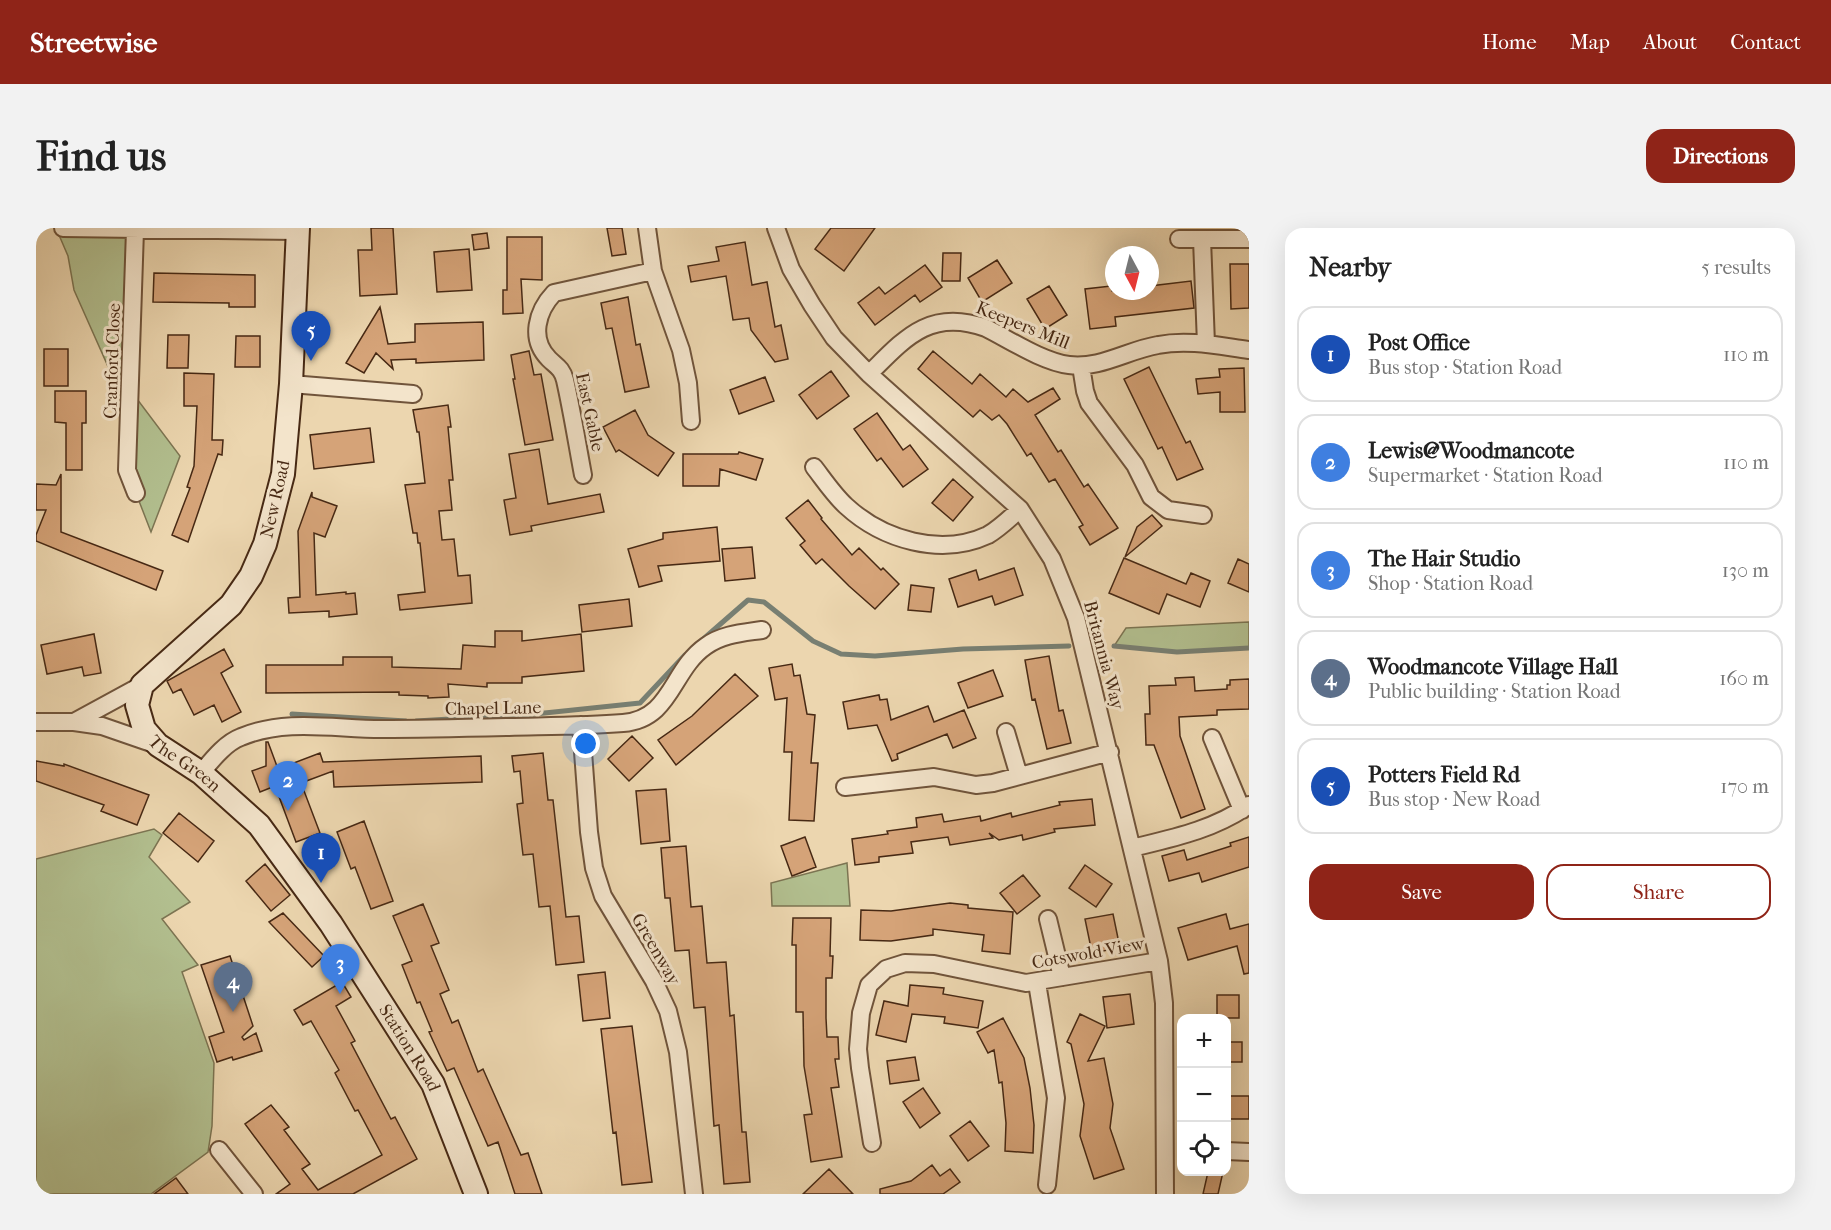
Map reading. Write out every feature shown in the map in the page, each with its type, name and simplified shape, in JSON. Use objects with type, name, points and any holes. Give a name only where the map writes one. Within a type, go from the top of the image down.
[{"type":"street","points":[[63,228],[298,230]]},
{"type":"street","points":[[647,228],[653,271],[681,350],[688,383],[691,421]]},
{"type":"street","name":"Britannia Way","points":[[776,228],[791,269],[834,338],[869,374],[1020,508],[1052,559],[1076,618],[1159,960],[1173,1149],[1166,1194]]},
{"type":"street","name":"Cranford Close","points":[[135,230],[127,471],[136,493]]},
{"type":"street","name":"New Road","points":[[141,685],[231,604],[251,576],[265,544],[283,474],[291,384],[298,230]]},
{"type":"street","points":[[1179,239],[1248,239]]},
{"type":"street","points":[[1203,239],[1206,344]]},
{"type":"street","name":"East Gable","points":[[583,475],[562,370],[549,360],[538,342],[537,321],[540,311],[554,293],[653,271]]},
{"type":"street","name":"Keepers Mill","points":[[869,374],[902,341],[915,332],[929,326],[953,321],[976,324],[1056,362],[1081,366],[1175,342],[1249,350]]},
{"type":"street","points":[[1081,366],[1084,391],[1089,403],[1135,465],[1151,497],[1168,510],[1203,515]]},
{"type":"street","points":[[291,384],[413,394]]},
{"type":"street","points":[[814,467],[845,505],[864,520],[888,532],[920,543],[952,545],[977,539],[999,528],[1020,508]]},
{"type":"street","name":"Chapel Lane","points":[[201,773],[218,754],[238,738],[281,727],[379,729],[631,722],[651,714],[664,702],[681,671],[706,645],[727,635],[762,630]]},
{"type":"street","points":[[74,722],[141,685]]},
{"type":"street","name":"The Green","points":[[141,685],[137,705],[144,729],[158,745],[201,773],[259,825]]},
{"type":"street","points":[[36,722],[74,722],[102,726],[158,745]]},
{"type":"street","name":"Greenway","points":[[581,725],[594,868],[603,896],[654,981],[668,1011],[678,1052],[694,1194]]},
{"type":"street","points":[[1006,732],[1019,776]]},
{"type":"street","points":[[1132,848],[1193,833],[1221,822],[1245,808],[1212,738]]},
{"type":"street","points":[[845,787],[934,777],[976,785],[993,783],[1110,752]]},
{"type":"street","name":"Station Road","points":[[259,825],[331,924],[433,1084],[476,1194]]},
{"type":"street","points":[[1048,919],[1062,977]]},
{"type":"street","name":"Cotswold View","points":[[872,1143],[858,1049],[865,995],[869,985],[879,973],[905,963],[934,964],[1010,981],[1037,982],[1159,960]]},
{"type":"street","points":[[1037,982],[1056,1098],[1047,1185]]},
{"type":"street","points":[[219,1150],[254,1194]]},
{"type":"street","points":[[1231,1150],[1249,1152]]},
{"type":"green space","points":[[56,228],[135,230],[131,391],[180,456],[151,532],[127,470],[130,416],[74,290],[68,256]]},
{"type":"green space","points":[[1249,622],[1249,649],[1177,652],[1114,646],[1126,628]]},
{"type":"green space","points":[[154,829],[162,835],[149,857],[190,902],[162,919],[198,965],[182,972],[214,1063],[212,1126],[208,1152],[151,1194],[36,1194],[36,859]]},
{"type":"green space","points":[[847,863],[850,906],[772,906],[771,883]]},
{"type":"building","points":[[371,228],[393,228],[397,294],[360,296],[358,250],[372,250]]},
{"type":"building","points":[[607,228],[622,228],[626,254],[612,256]]},
{"type":"building","points":[[831,228],[875,228],[844,271],[815,249]]},
{"type":"building","points":[[487,233],[489,248],[474,250],[472,235]]},
{"type":"building","points":[[507,237],[542,237],[542,280],[521,279],[523,313],[503,314],[503,290],[507,290]]},
{"type":"building","points":[[745,242],[752,285],[767,282],[775,327],[781,325],[788,359],[775,362],[751,330],[749,318],[733,320],[726,276],[691,282],[688,266],[719,261],[716,247]]},
{"type":"building","points":[[469,249],[472,290],[437,292],[434,252]]},
{"type":"building","points":[[943,253],[961,253],[960,281],[942,281]]},
{"type":"building","points":[[997,260],[1012,283],[982,302],[968,278]]},
{"type":"building","points":[[1230,264],[1249,264],[1249,308],[1231,309]]},
{"type":"building","points":[[925,265],[942,287],[920,302],[915,295],[875,325],[858,303],[879,287],[885,294]]},
{"type":"building","points":[[154,273],[255,275],[255,307],[229,307],[229,303],[153,302]]},
{"type":"building","points":[[1191,281],[1194,308],[1115,317],[1116,326],[1090,329],[1085,289],[1105,287],[1105,300],[1159,300],[1159,285]]},
{"type":"building","points":[[1049,286],[1067,315],[1045,329],[1027,299]]},
{"type":"building","points":[[628,297],[636,345],[640,344],[649,387],[625,392],[612,328],[606,329],[601,303]]},
{"type":"building","points":[[380,307],[388,344],[415,342],[415,324],[483,322],[484,360],[416,363],[416,359],[391,360],[393,369],[376,353],[364,373],[346,363]]},
{"type":"building","points":[[168,335],[189,335],[188,368],[167,368]]},
{"type":"building","points":[[236,336],[260,336],[260,367],[235,367]]},
{"type":"building","points":[[44,349],[68,349],[68,386],[44,386]]},
{"type":"building","points":[[529,351],[534,375],[541,374],[553,440],[525,445],[511,355]]},
{"type":"building","points":[[933,351],[972,384],[980,374],[1006,397],[1013,389],[1028,402],[1053,388],[1060,399],[1035,415],[1058,452],[1061,450],[1084,487],[1088,484],[1118,528],[1090,545],[1079,527],[1083,525],[1055,479],[1049,482],[1031,453],[1027,456],[999,415],[992,420],[980,410],[973,417],[918,369]]},
{"type":"building","points":[[1149,367],[1186,443],[1190,441],[1203,469],[1177,480],[1162,447],[1158,449],[1124,379]]},
{"type":"building","points":[[1244,368],[1245,412],[1220,412],[1220,392],[1198,394],[1196,379],[1220,377],[1219,369]]},
{"type":"building","points":[[831,371],[849,396],[817,419],[799,395]]},
{"type":"building","points":[[184,373],[214,374],[212,440],[223,440],[222,455],[218,454],[188,542],[172,535],[190,488],[187,487],[194,466],[197,406],[184,406]]},
{"type":"building","points":[[765,377],[774,401],[739,414],[730,390]]},
{"type":"building","points":[[55,391],[86,391],[86,423],[82,423],[82,470],[66,470],[66,423],[55,422]]},
{"type":"building","points":[[448,405],[451,427],[448,427],[453,480],[449,480],[452,510],[439,511],[442,540],[454,539],[458,576],[470,575],[472,603],[400,610],[398,595],[425,592],[420,543],[418,543],[417,533],[413,533],[405,485],[425,483],[419,432],[417,432],[413,410]]},
{"type":"building","points":[[635,410],[648,435],[674,453],[658,476],[619,450],[616,452],[603,427]]},
{"type":"building","points":[[877,413],[903,450],[910,445],[928,469],[903,487],[881,458],[877,461],[854,429]]},
{"type":"building","points":[[370,428],[374,462],[314,469],[310,435]]},
{"type":"building","points":[[539,449],[548,504],[600,494],[604,512],[531,526],[532,531],[510,535],[504,500],[516,498],[509,454]]},
{"type":"building","points":[[739,452],[763,459],[756,480],[720,469],[719,486],[683,486],[683,454],[738,454]]},
{"type":"building","points":[[61,474],[61,532],[163,571],[156,590],[36,541],[36,535],[46,510],[36,510],[36,484],[56,485]]},
{"type":"building","points":[[953,479],[973,497],[953,521],[932,503]]},
{"type":"building","points":[[312,492],[312,497],[337,506],[325,537],[314,533],[316,595],[355,593],[357,614],[329,617],[329,611],[289,613],[288,598],[300,597],[298,531]]},
{"type":"building","points":[[808,500],[852,555],[859,548],[899,584],[875,609],[822,559],[816,564],[800,545],[805,541],[786,518]]},
{"type":"building","points":[[1152,515],[1162,526],[1125,557],[1137,527]]},
{"type":"building","points":[[717,527],[720,561],[658,566],[662,581],[639,587],[628,549],[663,539],[663,533]]},
{"type":"building","points":[[752,547],[755,578],[725,581],[722,549]]},
{"type":"building","points":[[1124,558],[1186,584],[1191,573],[1210,581],[1200,607],[1167,594],[1159,614],[1109,593]]},
{"type":"building","points":[[1238,559],[1249,564],[1249,592],[1228,583]]},
{"type":"building","points":[[1014,568],[1023,595],[995,605],[992,596],[958,607],[949,579],[976,570],[979,580]]},
{"type":"building","points":[[911,585],[934,588],[931,612],[908,610]]},
{"type":"building","points":[[629,599],[632,626],[582,632],[579,605]]},
{"type":"building","points":[[495,631],[522,631],[522,641],[581,634],[584,671],[522,677],[522,683],[487,683],[487,687],[448,684],[449,697],[428,698],[428,696],[399,695],[399,692],[266,693],[266,665],[343,665],[343,657],[392,657],[392,667],[461,669],[463,645],[495,647]]},
{"type":"building","points":[[94,634],[101,673],[84,676],[82,667],[47,674],[41,645]]},
{"type":"building","points":[[224,649],[233,666],[221,673],[241,712],[222,722],[214,705],[194,715],[181,689],[173,693],[167,681]]},
{"type":"building","points":[[1049,656],[1059,711],[1063,710],[1071,743],[1047,749],[1035,699],[1032,700],[1025,660]]},
{"type":"building","points":[[792,664],[794,676],[800,675],[807,714],[815,715],[811,763],[818,763],[814,821],[789,820],[792,752],[784,752],[787,698],[775,700],[769,668]]},
{"type":"building","points":[[993,670],[1003,696],[968,708],[958,683]]},
{"type":"building","points":[[735,674],[758,696],[676,765],[658,740],[692,716]]},
{"type":"building","points":[[1194,677],[1195,691],[1227,689],[1230,680],[1249,679],[1249,709],[1217,710],[1217,715],[1179,717],[1180,736],[1205,809],[1181,818],[1154,745],[1146,745],[1145,714],[1150,714],[1149,686],[1176,685],[1175,678]]},
{"type":"building","points":[[879,695],[880,700],[887,699],[891,720],[928,706],[934,722],[964,710],[976,738],[953,748],[947,734],[897,754],[898,759],[892,761],[877,725],[848,729],[843,702]]},
{"type":"building","points":[[632,736],[653,758],[629,781],[608,759]]},
{"type":"building","points":[[266,742],[268,742],[278,769],[320,753],[323,762],[481,756],[482,782],[334,787],[333,771],[301,783],[320,833],[296,842],[275,786],[260,792],[252,771],[266,766]]},
{"type":"building","points":[[543,753],[548,800],[553,800],[566,917],[579,916],[584,962],[556,965],[550,906],[539,907],[533,854],[523,855],[517,804],[523,803],[520,771],[514,772],[512,756]]},
{"type":"building","points":[[36,761],[64,766],[64,764],[149,795],[137,825],[101,811],[104,805],[36,781]]},
{"type":"building","points":[[666,789],[670,841],[641,844],[636,791]]},
{"type":"building","points":[[1092,799],[1095,825],[1054,829],[1055,832],[1023,840],[1022,835],[999,840],[989,833],[993,838],[950,845],[948,837],[911,842],[913,853],[879,857],[879,862],[855,865],[852,839],[917,827],[916,818],[942,814],[944,822],[980,816],[981,821],[1011,813],[1012,817],[1060,805],[1059,802]]},
{"type":"building","points":[[179,813],[214,841],[198,862],[163,833]]},
{"type":"building","points":[[364,821],[393,901],[371,909],[355,867],[351,869],[337,832]]},
{"type":"building","points":[[805,837],[816,867],[792,876],[781,846]]},
{"type":"building","points":[[1249,837],[1249,867],[1202,882],[1199,873],[1169,881],[1162,856],[1184,850],[1187,860],[1231,846],[1230,843]]},
{"type":"building","points":[[686,846],[691,907],[702,906],[707,963],[726,962],[730,1016],[734,1015],[742,1132],[746,1132],[750,1182],[724,1184],[719,1125],[714,1126],[705,1007],[694,1008],[689,950],[675,951],[670,898],[665,898],[661,848]]},
{"type":"building","points":[[265,864],[290,895],[271,911],[246,881]]},
{"type":"building","points":[[1085,865],[1112,884],[1096,907],[1069,888]]},
{"type":"building","points":[[1023,875],[1040,896],[1017,914],[1000,893]]},
{"type":"building","points":[[950,903],[968,905],[968,908],[1013,912],[1010,954],[982,951],[984,935],[933,929],[933,935],[891,941],[860,940],[861,910],[891,911]]},
{"type":"building","points":[[423,904],[439,943],[431,946],[449,990],[440,994],[452,1023],[458,1020],[478,1072],[483,1069],[521,1155],[528,1153],[542,1194],[515,1194],[498,1142],[488,1146],[454,1068],[447,1071],[429,1032],[432,1031],[420,1002],[417,1003],[402,965],[412,961],[393,916]]},
{"type":"building","points":[[283,913],[324,956],[312,967],[269,922]]},
{"type":"building","points":[[1113,914],[1120,948],[1092,953],[1085,919]]},
{"type":"building","points":[[1226,914],[1230,929],[1249,924],[1249,973],[1244,974],[1237,946],[1188,960],[1178,928]]},
{"type":"building","points":[[793,918],[831,918],[832,978],[826,978],[826,1018],[827,1037],[838,1037],[839,1059],[835,1059],[839,1087],[831,1088],[842,1157],[811,1162],[804,1115],[812,1114],[804,1066],[803,1012],[796,1012],[796,945],[792,945]]},
{"type":"building","points":[[230,956],[253,1026],[242,1037],[244,1040],[256,1033],[262,1051],[233,1060],[232,1057],[217,1062],[209,1037],[224,1032],[201,965]]},
{"type":"building","points":[[605,972],[610,1018],[583,1021],[578,975]]},
{"type":"building","points":[[342,982],[351,997],[336,1006],[355,1041],[351,1043],[391,1119],[395,1117],[417,1159],[353,1194],[276,1194],[290,1184],[245,1124],[271,1105],[289,1127],[284,1130],[310,1164],[302,1169],[318,1190],[382,1155],[358,1110],[355,1111],[335,1073],[339,1070],[311,1021],[303,1025],[294,1010]]},
{"type":"building","points":[[910,985],[944,988],[943,994],[983,1001],[978,1028],[944,1023],[945,1017],[912,1014],[906,1042],[876,1035],[884,1001],[908,1006]]},
{"type":"building","points":[[1130,994],[1134,1024],[1107,1028],[1103,997]]},
{"type":"building","points":[[1217,995],[1239,995],[1239,1018],[1231,1018],[1231,1014],[1217,1014]]},
{"type":"building","points":[[1080,1014],[1105,1026],[1088,1061],[1104,1058],[1113,1104],[1110,1128],[1124,1169],[1094,1179],[1080,1136],[1084,1104],[1071,1044],[1067,1042]]},
{"type":"building","points":[[1003,1018],[1024,1058],[1034,1125],[1033,1153],[1005,1151],[1006,1123],[1002,1082],[999,1083],[994,1050],[988,1053],[977,1032]]},
{"type":"building","points":[[632,1026],[652,1182],[622,1185],[616,1132],[613,1133],[601,1029]]},
{"type":"building","points":[[1231,1042],[1242,1042],[1242,1062],[1231,1062]]},
{"type":"building","points":[[915,1057],[919,1080],[890,1084],[887,1061]]},
{"type":"building","points":[[923,1088],[940,1113],[920,1128],[903,1102]]},
{"type":"building","points":[[1231,1096],[1249,1096],[1249,1119],[1231,1119]]},
{"type":"building","points":[[970,1121],[989,1146],[968,1161],[950,1136]]},
{"type":"building","points":[[932,1165],[940,1176],[950,1169],[960,1182],[943,1194],[880,1194],[880,1189],[911,1181]]},
{"type":"building","points":[[829,1169],[853,1194],[803,1194]]},
{"type":"building","points":[[1207,1176],[1222,1176],[1218,1194],[1203,1194]]},
{"type":"building","points":[[176,1178],[188,1194],[154,1194]]},
{"type":"waterway","points":[[701,641],[748,600],[764,602],[813,641],[841,654],[875,656],[963,649],[1069,646]]},
{"type":"waterway","points":[[1114,646],[1177,652],[1249,648]]},
{"type":"waterway","points":[[416,721],[535,714],[640,703],[685,655]]},
{"type":"waterway","points":[[292,714],[406,721]]},
{"type":"place","name":"Potters Field Rd","points":[[311,361]]},
{"type":"place","name":"Lewis@Woodmancote","points":[[288,811]]},
{"type":"place","name":"Post Office","points":[[321,883]]},
{"type":"place","name":"The Hair Studio","points":[[340,994]]},
{"type":"place","name":"Woodmancote Village Hall","points":[[233,1012]]}]
